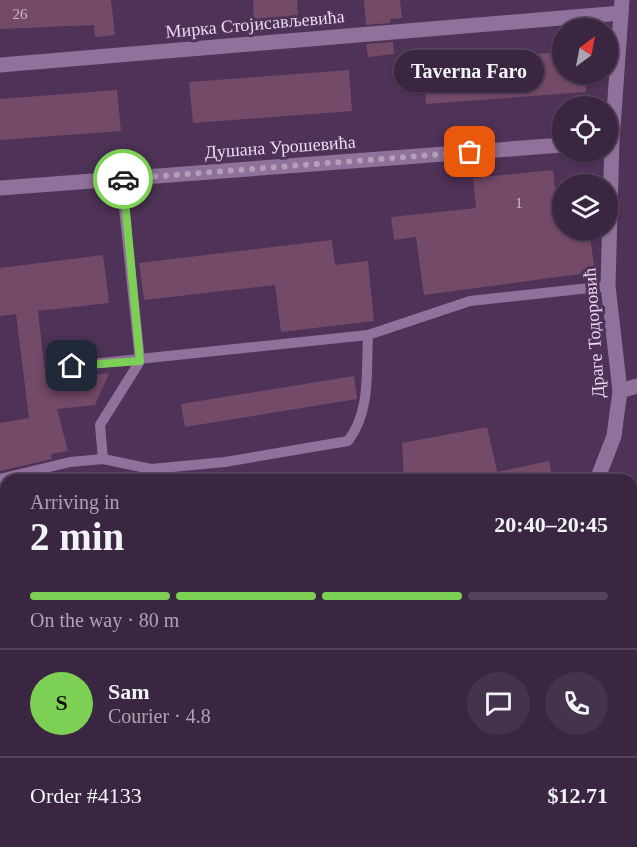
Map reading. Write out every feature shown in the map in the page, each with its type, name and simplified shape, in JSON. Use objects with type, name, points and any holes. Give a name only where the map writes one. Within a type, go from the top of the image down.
[{"type":"street","name":"Мирка Стојисављевића","points":[[0,65],[621,7]]},
{"type":"street","name":"Драге Тодоровић","points":[[614,96],[621,7]]},
{"type":"street","name":"Душана Урошевића","points":[[0,188],[552,146]]},
{"type":"street","name":"Драге Тодоровић","points":[[600,474],[610,451],[620,391],[608,286],[610,162]]},
{"type":"street","points":[[620,391],[637,386]]},
{"type":"lane","points":[[103,459],[100,425],[140,361],[121,179]]},
{"type":"lane","points":[[72,366],[140,361],[368,335],[470,301],[608,286]]},
{"type":"lane","points":[[21,474],[70,462],[103,459],[151,469],[236,460],[348,441],[358,427],[364,412],[368,335]]},
{"type":"building","points":[[0,0],[111,0],[115,35],[95,37],[94,25],[0,29]]},
{"type":"building","points":[[253,0],[297,0],[298,18],[254,21]]},
{"type":"building","points":[[364,0],[400,0],[402,18],[390,19],[390,23],[366,25]]},
{"type":"building","points":[[393,42],[394,54],[368,57],[366,44]]},
{"type":"building","points":[[552,53],[552,84],[586,84],[586,92],[426,104],[423,63]]},
{"type":"building","points":[[349,70],[352,111],[193,123],[189,82]]},
{"type":"building","points":[[117,90],[121,131],[0,140],[0,99]]},
{"type":"building","points":[[553,170],[552,240],[590,240],[595,272],[424,295],[416,237],[394,240],[391,217],[476,208],[473,178]]},
{"type":"building","points":[[332,240],[335,265],[368,261],[374,321],[281,332],[275,285],[144,300],[139,263]]},
{"type":"building","points":[[103,255],[109,303],[38,311],[46,381],[109,373],[95,405],[57,409],[68,451],[51,454],[52,459],[0,471],[0,423],[29,418],[16,314],[0,316],[0,268]]},
{"type":"building","points":[[354,376],[357,399],[185,427],[181,404]]},
{"type":"building","points":[[487,427],[497,472],[549,461],[552,474],[404,474],[402,443]]},
{"type":"way so far","points":[[123,179],[470,152]]},
{"type":"place","name":"Taverna Faro","points":[[470,152]]},
{"type":"route","points":[[72,366],[140,361],[121,179],[123,179]]}]
